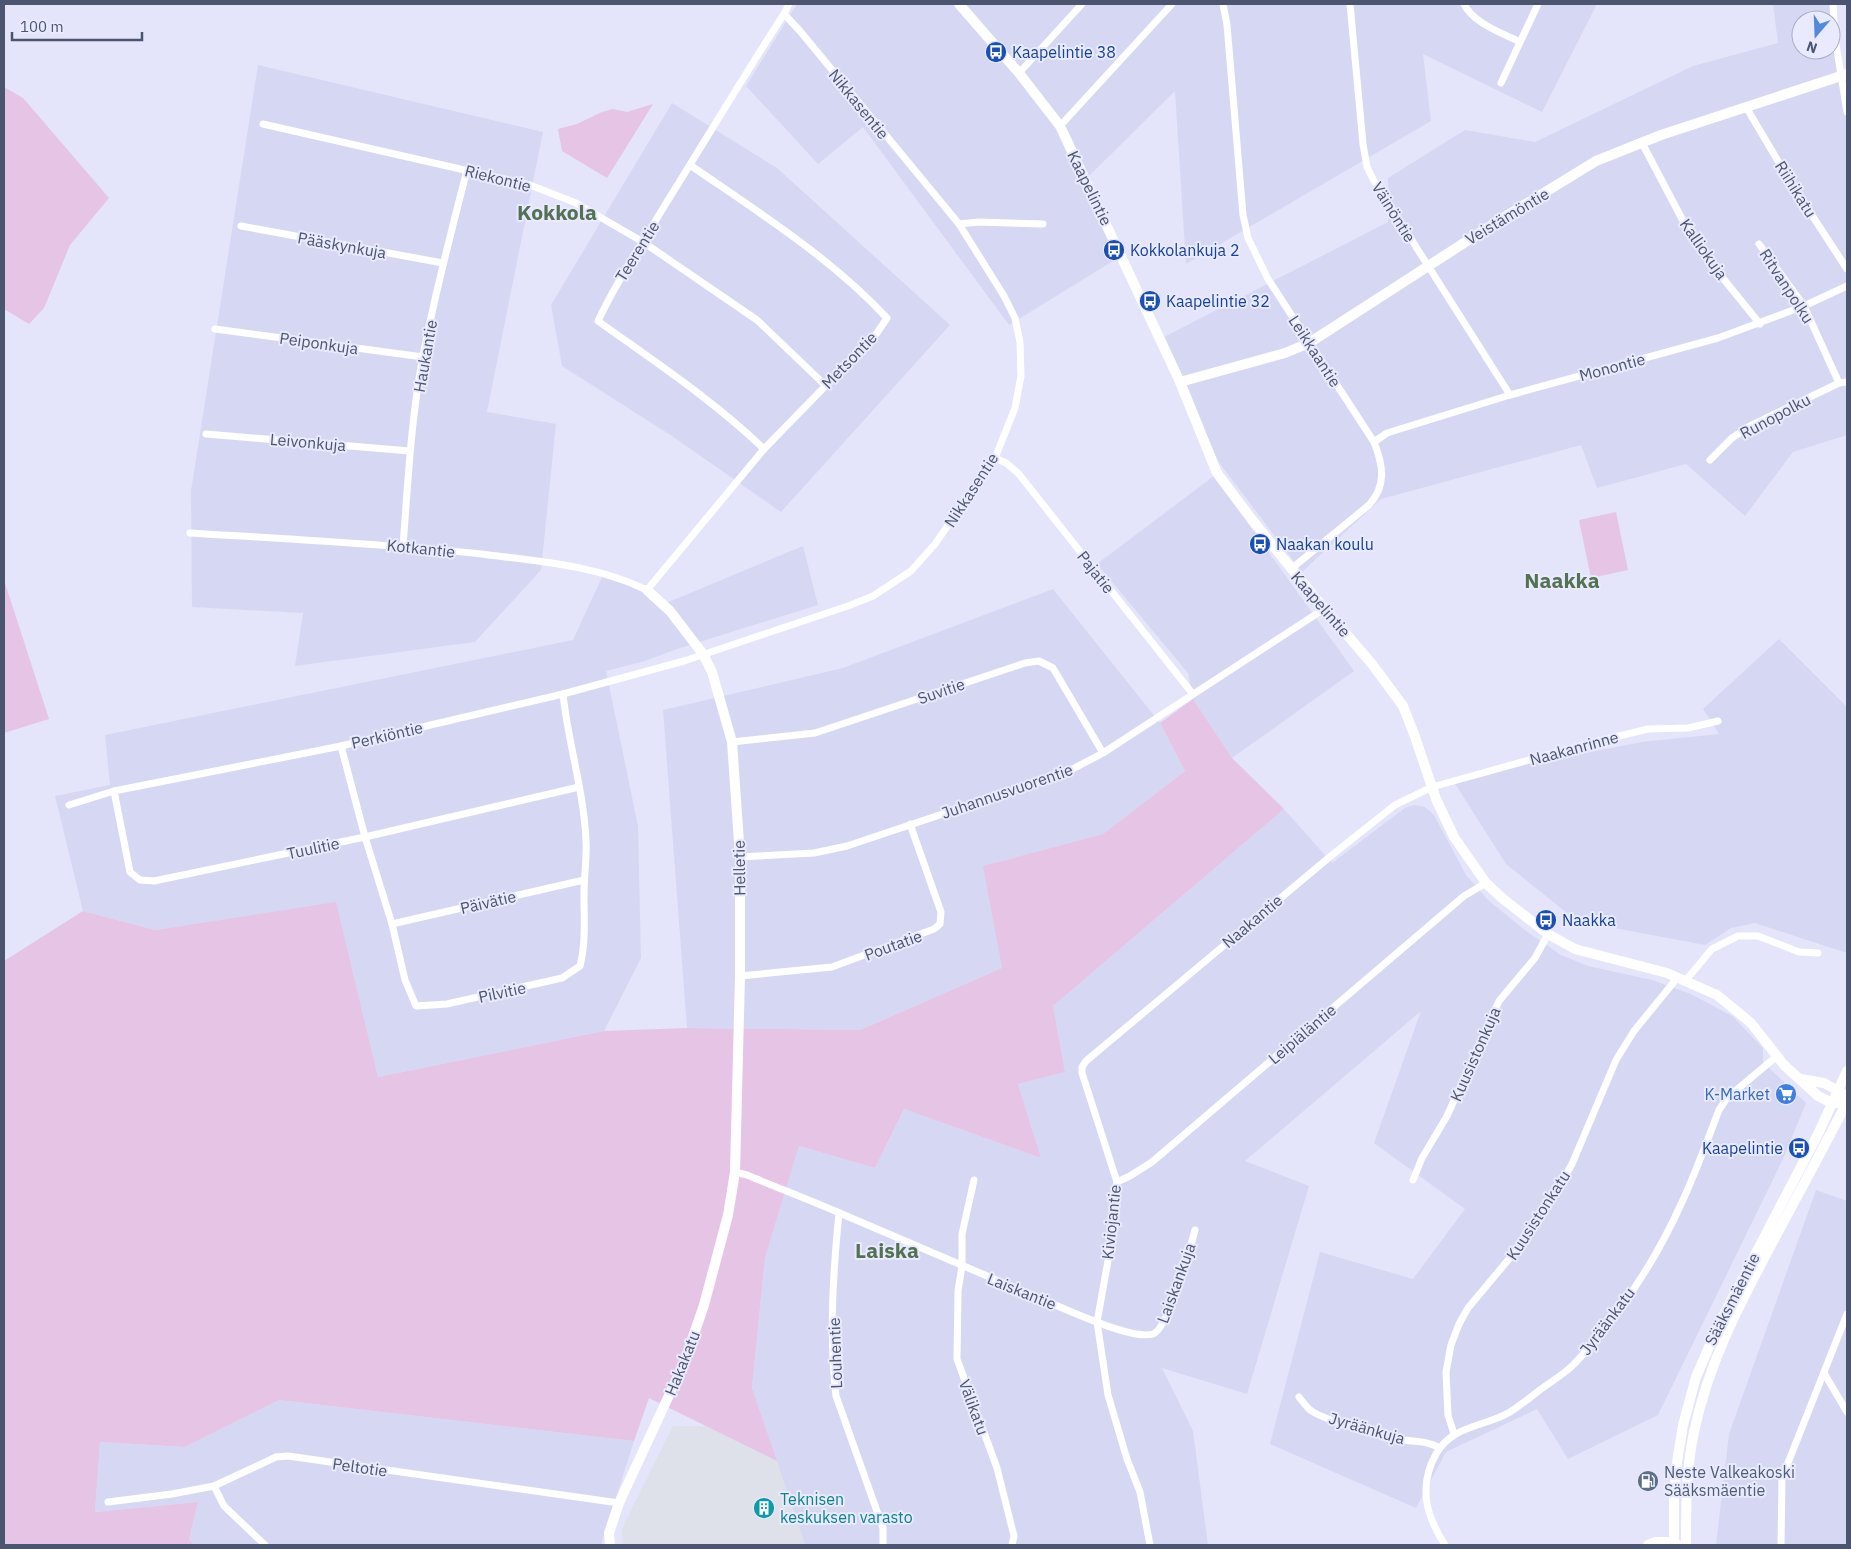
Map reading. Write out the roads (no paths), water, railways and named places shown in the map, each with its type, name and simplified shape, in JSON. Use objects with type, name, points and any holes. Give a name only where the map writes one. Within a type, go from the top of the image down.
[{"type":"street","name":"Teerentie","points":[[764,449],[708,399],[598,321],[612,290],[789,4]]},
{"type":"street","name":"Kaapelintie","points":[[959,4],[1019,74],[1060,126],[1180,382],[1222,482],[1291,569],[1372,664],[1403,706],[1432,787],[1454,837],[1486,882],[1502,898],[1548,934],[1575,948],[1682,979],[1717,996],[1752,1023],[1784,1065],[1818,1096],[1832,1103]]},
{"type":"street","points":[[1019,74],[1082,4]]},
{"type":"street","points":[[1060,126],[1172,4]]},
{"type":"street","name":"Leikkaantie","points":[[1223,4],[1227,25],[1243,215],[1248,238],[1268,279],[1374,442],[1381,460],[1381,480],[1376,497],[1369,506],[1291,569]]},
{"type":"street","name":"Väinöntie","points":[[1350,4],[1363,144],[1367,167],[1377,186],[1510,395]]},
{"type":"street","points":[[1464,4],[1468,11],[1484,23],[1520,42]]},
{"type":"street","points":[[1501,84],[1538,4]]},
{"type":"street","points":[[1833,4],[1835,38],[1844,75],[1847,112]]},
{"type":"street","name":"Nikkasentie","points":[[703,654],[848,606],[872,596],[911,570],[936,544],[995,458],[1015,408],[1021,376],[1020,342],[1015,318],[1004,296],[959,224],[784,14]]},
{"type":"street","name":"Veistämöntie","points":[[1180,382],[1285,353],[1309,343],[1495,223],[1596,162],[1642,143],[1844,75]]},
{"type":"street","name":"Riihikatu","points":[[1746,107],[1791,183],[1847,269]]},
{"type":"street","name":"Riekontie","points":[[263,124],[530,185],[576,203],[643,242],[757,320],[825,385]]},
{"type":"street","name":"Kalliokuja","points":[[1642,143],[1690,234],[1705,256],[1760,324]]},
{"type":"street","name":"Metsontie","points":[[647,590],[764,449],[877,333],[886,318],[824,260],[690,166]]},
{"type":"street","name":"Haukantie","points":[[403,546],[410,451],[423,357],[443,263],[467,170]]},
{"type":"street","points":[[959,224],[979,222],[1043,224]]},
{"type":"street","name":"Pääskynkuja","points":[[241,226],[443,263]]},
{"type":"street","name":"Ritvanpolku","points":[[1759,244],[1804,306],[1839,383]]},
{"type":"street","name":"Monontie","points":[[1374,442],[1387,433],[1510,395],[1718,338],[1760,324],[1847,286]]},
{"type":"street","name":"Peiponkuja","points":[[215,329],[423,357]]},
{"type":"street","name":"Runopolku","points":[[1710,460],[1732,438],[1750,426],[1839,383],[1847,382]]},
{"type":"street","name":"Leivonkuja","points":[[206,434],[410,451]]},
{"type":"street","name":"Pajatie","points":[[995,458],[1006,463],[1018,473],[1192,693]]},
{"type":"street","name":"Kotkantie","points":[[190,533],[403,546],[518,559],[591,570],[627,580],[647,590]]},
{"type":"street","name":"Helletie","points":[[647,590],[670,611],[703,654],[712,672],[732,742],[740,857],[740,976],[735,1172]]},
{"type":"street","name":"Juhannusvuorentie","points":[[740,857],[814,853],[848,846],[1064,774],[1103,753],[1192,693],[1324,609]]},
{"type":"street","name":"Perkiöntie","points":[[69,805],[114,791],[341,746],[563,694],[684,661],[703,654]]},
{"type":"street","name":"Suvitie","points":[[732,742],[815,733],[1025,663],[1039,661],[1053,668],[1103,753]]},
{"type":"street","name":"Pilvitie","points":[[341,746],[365,837],[392,924],[405,980],[416,1006],[447,1004],[562,978],[580,966],[583,952],[586,841],[579,787],[565,717],[563,694]]},
{"type":"street","name":"Naakanrinne","points":[[1432,787],[1590,742],[1648,729],[1688,728],[1718,721]]},
{"type":"street","name":"Tuulitie","points":[[114,791],[130,872],[140,880],[154,881],[365,837],[579,787]]},
{"type":"street","name":"Naakantie","points":[[1082,1067],[1086,1061],[1114,1037],[1339,849],[1395,805],[1432,787]]},
{"type":"street","name":"Poutatie","points":[[740,976],[832,967],[934,929],[940,924],[941,912],[910,824]]},
{"type":"street","name":"Päivätie","points":[[392,924],[584,880]]},
{"type":"street","name":"Leipiäläntie","points":[[1117,1182],[1152,1162],[1458,902],[1486,882]]},
{"type":"street","name":"Kuusistonkuja","points":[[1413,1180],[1422,1158],[1448,1116],[1499,1001],[1535,958],[1548,934]]},
{"type":"street","name":"Kuusistonkatu","points":[[1454,1434],[1448,1415],[1446,1372],[1451,1345],[1459,1324],[1468,1308],[1529,1235],[1553,1198],[1572,1164],[1616,1060],[1634,1031],[1712,949],[1738,936],[1758,936],[1798,952],[1818,953]]},
{"type":"street","name":"Jyräänkatu","points":[[1445,1545],[1434,1528],[1425,1490],[1431,1465],[1440,1448],[1454,1434],[1509,1412],[1572,1367],[1610,1321],[1633,1288],[1670,1227],[1683,1200],[1719,1110],[1727,1098],[1777,1056]]},
{"type":"street","name":"Kiviojantie","points":[[1082,1067],[1117,1182],[1109,1255],[1097,1322]]},
{"type":"street","name":"Sääksmäentie","points":[[1675,1544],[1674,1498],[1677,1462],[1683,1425],[1696,1378],[1719,1324],[1818,1134],[1847,1071]]},
{"type":"street","points":[[1801,1079],[1824,1083],[1838,1090],[1847,1099],[1832,1103]]},
{"type":"street","name":"Sääksmäentie","points":[[1686,1545],[1687,1494],[1692,1441],[1700,1406],[1718,1352],[1744,1296],[1847,1099]]},
{"type":"street","name":"Laiskantie","points":[[735,1172],[747,1175],[839,1213],[1097,1322]]},
{"type":"street","name":"Hakakatu","points":[[610,1545],[609,1533],[619,1503],[678,1377],[694,1337],[728,1216],[735,1172]]},
{"type":"street","name":"Välikatu","points":[[974,1180],[962,1234],[962,1266],[958,1292],[957,1359],[997,1468],[1014,1536],[1012,1545]]},
{"type":"street","name":"Louhentie","points":[[839,1213],[834,1271],[833,1328],[833,1372],[836,1396],[883,1528],[883,1545]]},
{"type":"street","name":"Laiskankuja","points":[[1097,1322],[1126,1332],[1144,1335],[1154,1334],[1162,1327],[1169,1312],[1196,1230]]},
{"type":"street","points":[[1782,1545],[1782,1478],[1847,1314]]},
{"type":"street","points":[[1097,1322],[1108,1395],[1127,1459],[1140,1492],[1150,1545]]},
{"type":"street","points":[[1824,1373],[1847,1412]]},
{"type":"street","name":"Jyräänkuja","points":[[1299,1397],[1310,1410],[1328,1418],[1403,1440],[1428,1442],[1440,1448]]},
{"type":"street","name":"Peltotie","points":[[108,1502],[172,1494],[214,1486],[276,1457],[288,1456],[619,1503]]},
{"type":"street","points":[[214,1486],[224,1506],[265,1545]]},
{"type":"street","points":[[1648,1545],[1656,1542],[1675,1544]]},
{"type":"place","name":"Kaapelintie 38","points":[[996,52]]},
{"type":"place","name":"Kokkolankuja 2","points":[[1114,250]]},
{"type":"place","name":"Kaapelintie 32","points":[[1150,301]]},
{"type":"place","name":"Naakan koulu","points":[[1260,544]]},
{"type":"place","name":"Naakka","points":[[1546,920]]},
{"type":"place","name":"K-Market","points":[[1786,1094]]},
{"type":"place","name":"Kaapelintie","points":[[1799,1148]]},
{"type":"place","name":"Neste Valkeakoski Sääksmäentie","points":[[1648,1481]]},
{"type":"place","name":"Teknisen keskuksen varasto","points":[[764,1508]]},
{"type":"district","name":"Kokkola","points":[[557,212]]},
{"type":"district","name":"Naakka","points":[[1562,580]]},
{"type":"district","name":"Laiska","points":[[887,1250]]}]
